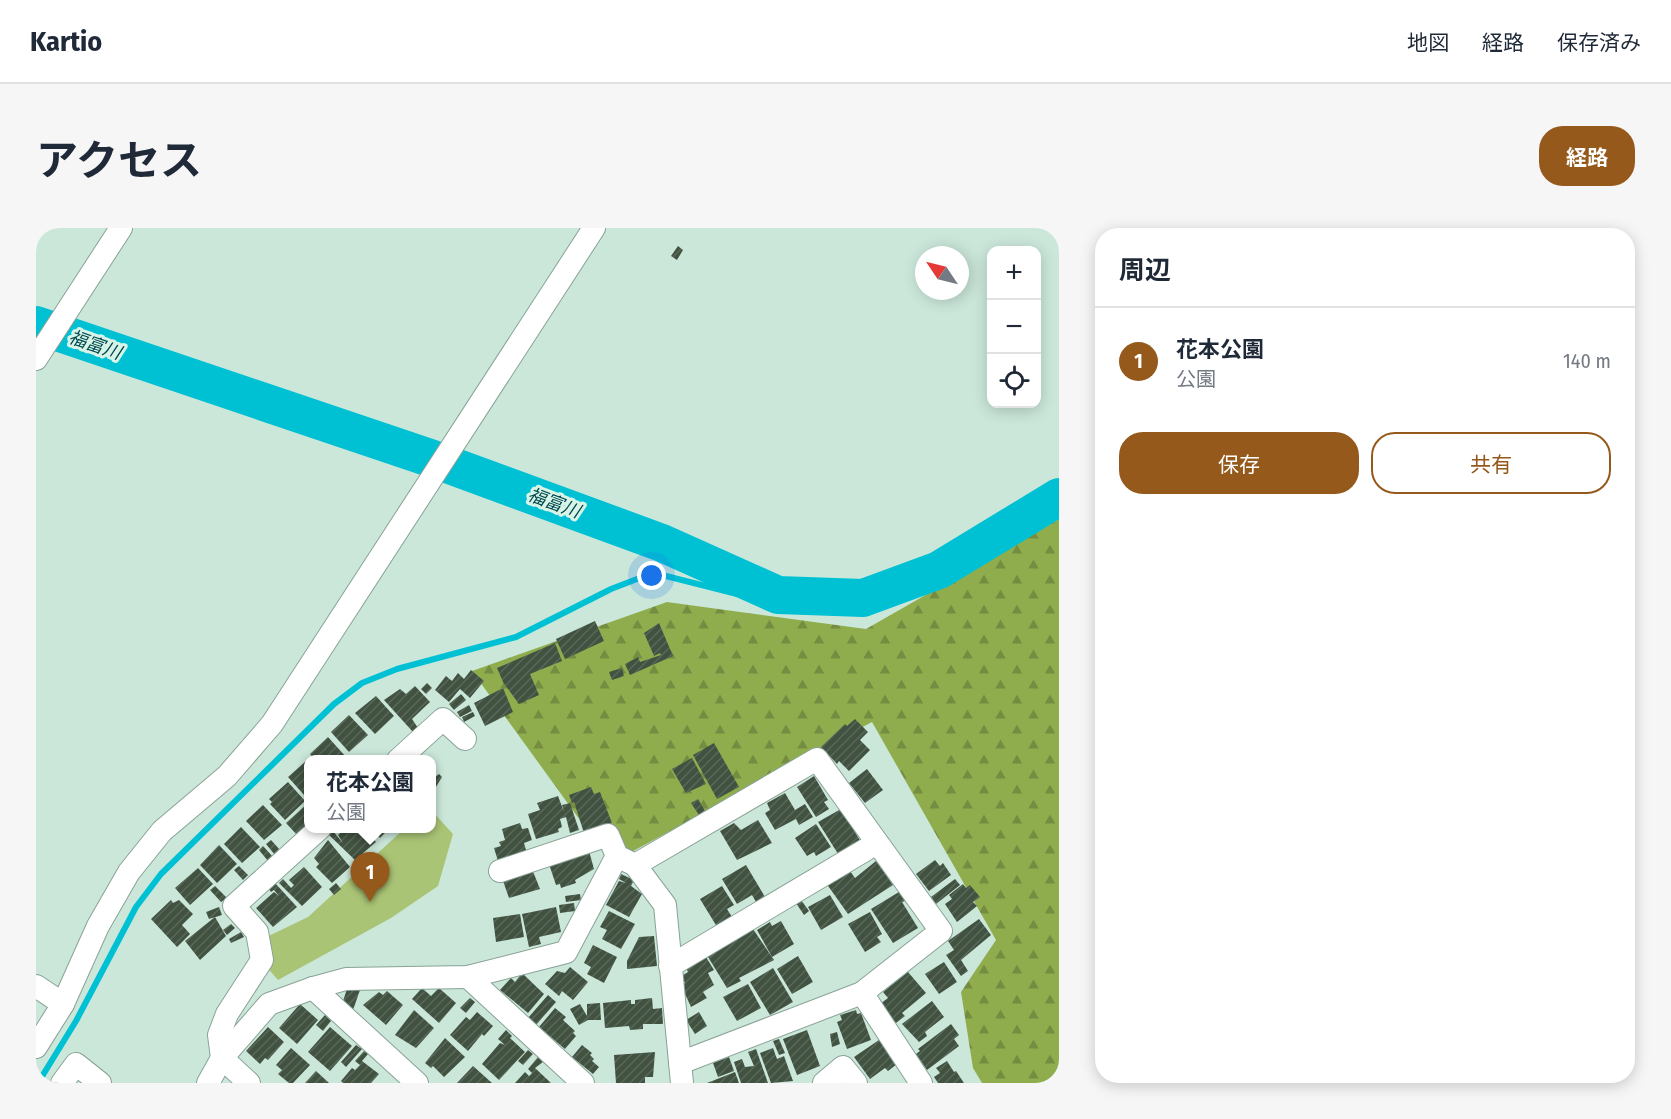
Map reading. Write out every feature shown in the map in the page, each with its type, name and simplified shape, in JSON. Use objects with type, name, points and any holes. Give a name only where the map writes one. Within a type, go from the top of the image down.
[{"type":"street","points":[[38,356],[122,228]]},
{"type":"street","points":[[36,1047],[63,1004],[98,926],[129,872],[162,831],[227,776],[272,724],[594,228]]},
{"type":"street","points":[[403,755],[444,719],[465,739]]},
{"type":"street","points":[[208,1083],[222,1058],[269,1004],[312,988],[346,979],[468,977],[566,952],[626,861],[817,759],[941,931],[862,993],[681,1073],[665,905],[626,861],[608,835],[500,871]]},
{"type":"street","points":[[249,1083],[222,1058],[219,1035],[227,1014],[262,960],[259,938],[234,906],[314,833]]},
{"type":"street","points":[[670,966],[878,843]]},
{"type":"street","points":[[468,977],[583,1083]]},
{"type":"street","points":[[36,986],[63,1004]]},
{"type":"street","points":[[312,988],[417,1083]]},
{"type":"street","points":[[862,993],[921,1083]]},
{"type":"street","points":[[62,1083],[76,1064],[100,1083]]},
{"type":"street","points":[[824,1083],[843,1067],[856,1083]]},
{"type":"green space","points":[[1059,519],[1059,1083],[982,1083],[973,1068],[961,992],[996,940],[872,722],[611,863],[472,671],[667,602],[866,629]]},
{"type":"green space","points":[[436,815],[453,834],[438,886],[391,918],[278,980],[248,946],[308,917],[400,833],[436,833]]},
{"type":"building","points":[[678,246],[683,250],[677,260],[671,256]]},
{"type":"building","points":[[595,621],[604,641],[565,659],[556,639]]},
{"type":"building","points":[[659,623],[673,656],[630,675],[625,664],[638,657],[640,662],[661,655],[660,653],[654,656],[644,633]]},
{"type":"building","points":[[555,643],[562,661],[530,674],[539,695],[519,704],[503,682],[497,668]]},
{"type":"building","points":[[622,668],[624,676],[612,680],[609,672]]},
{"type":"building","points":[[471,670],[484,681],[470,698],[460,689],[449,702],[435,690],[446,676],[452,681],[458,673],[464,679]]},
{"type":"building","points":[[427,683],[432,688],[426,694],[421,689]]},
{"type":"building","points":[[415,686],[430,702],[412,719],[418,728],[413,732],[384,700],[400,689],[406,694]]},
{"type":"building","points":[[503,688],[513,712],[485,726],[474,703]]},
{"type":"building","points":[[461,694],[466,700],[454,710],[449,704]]},
{"type":"building","points":[[376,696],[394,716],[375,734],[355,713]]},
{"type":"building","points":[[469,705],[472,711],[460,717],[457,712]]},
{"type":"building","points":[[473,712],[475,716],[464,722],[462,717]]},
{"type":"building","points":[[349,715],[368,735],[349,752],[331,732]]},
{"type":"building","points":[[855,719],[868,732],[860,740],[870,750],[849,771],[839,761],[837,764],[821,747],[845,724],[847,726]]},
{"type":"building","points":[[328,737],[344,755],[311,755]]},
{"type":"building","points":[[714,743],[739,787],[717,799],[693,755]]},
{"type":"building","points":[[692,758],[706,784],[686,793],[672,769]]},
{"type":"building","points":[[304,763],[304,795],[288,777]]},
{"type":"building","points":[[867,769],[883,790],[865,803],[849,783]]},
{"type":"building","points":[[439,774],[442,777],[436,787],[436,776]]},
{"type":"building","points":[[814,776],[828,800],[824,802],[829,809],[816,817],[797,787]]},
{"type":"building","points":[[288,782],[304,802],[285,820],[270,804],[272,802],[269,799]]},
{"type":"building","points":[[591,787],[594,794],[600,792],[612,823],[584,833],[574,802],[572,803],[569,795]]},
{"type":"building","points":[[785,793],[795,810],[805,804],[813,817],[799,825],[796,819],[775,830],[765,813],[770,810],[767,803]]},
{"type":"building","points":[[558,796],[564,812],[562,805],[570,803],[579,830],[570,833],[566,817],[560,819],[562,827],[558,829],[559,832],[536,839],[528,814],[540,810],[537,803]]},
{"type":"building","points":[[698,799],[705,811],[699,815],[691,803]]},
{"type":"building","points":[[263,805],[282,825],[264,840],[246,821]]},
{"type":"building","points":[[304,807],[304,828],[297,835],[286,823]]},
{"type":"building","points":[[841,809],[861,842],[840,857],[818,822]]},
{"type":"building","points":[[758,820],[772,843],[737,860],[720,831],[734,823],[741,830]]},
{"type":"building","points":[[520,823],[522,829],[528,828],[532,840],[524,843],[526,850],[521,854],[498,861],[494,848],[501,846],[499,842],[505,840],[502,829]]},
{"type":"building","points":[[816,824],[831,847],[816,856],[814,852],[807,856],[795,838]]},
{"type":"building","points":[[241,827],[260,847],[242,863],[224,844]]},
{"type":"building","points":[[335,833],[343,843],[338,835],[340,833],[368,833],[376,842],[355,860],[328,834]]},
{"type":"building","points":[[376,833],[385,833],[380,838]]},
{"type":"building","points":[[271,840],[280,850],[275,855],[266,844]]},
{"type":"building","points":[[328,840],[350,867],[332,883],[316,867],[319,864],[314,858]]},
{"type":"building","points":[[219,845],[237,864],[217,883],[200,865]]},
{"type":"building","points":[[263,846],[273,857],[268,861],[259,850]]},
{"type":"building","points":[[589,851],[594,869],[575,880],[576,883],[561,888],[560,884],[556,885],[549,864]]},
{"type":"building","points":[[935,860],[940,866],[943,863],[951,875],[929,891],[916,874]]},
{"type":"building","points":[[876,861],[893,885],[848,914],[826,883],[834,878],[836,881],[850,871],[855,878]]},
{"type":"building","points":[[746,865],[768,902],[759,907],[752,895],[737,904],[722,879]]},
{"type":"building","points":[[239,866],[248,875],[243,880],[234,870]]},
{"type":"building","points":[[304,867],[322,887],[302,906],[279,883],[283,879],[291,888],[294,885],[289,880]]},
{"type":"building","points":[[198,868],[213,884],[190,905],[175,888]]},
{"type":"building","points":[[532,869],[540,889],[509,898],[502,878]]},
{"type":"building","points":[[621,874],[634,880],[631,886],[642,894],[629,917],[606,905],[619,881],[626,883],[619,879]]},
{"type":"building","points":[[955,879],[960,885],[936,904],[931,897]]},
{"type":"building","points":[[275,883],[297,907],[273,927],[256,908],[274,892],[279,896],[274,890],[271,892],[269,889]]},
{"type":"building","points":[[336,883],[341,889],[334,895],[329,889]]},
{"type":"building","points":[[963,884],[966,888],[970,885],[980,897],[973,902],[977,906],[957,922],[945,904],[952,899],[949,895]]},
{"type":"building","points":[[215,886],[227,898],[221,902],[210,890]]},
{"type":"building","points":[[722,886],[734,905],[727,909],[732,917],[719,930],[700,899]]},
{"type":"building","points":[[899,892],[905,901],[902,902],[918,928],[893,943],[871,909]]},
{"type":"building","points":[[580,894],[581,900],[566,902],[565,896]]},
{"type":"building","points":[[830,895],[843,917],[821,930],[808,907]]},
{"type":"building","points":[[171,900],[173,903],[179,900],[193,914],[182,925],[190,934],[177,947],[151,919]]},
{"type":"building","points":[[801,900],[809,911],[804,915],[796,903]]},
{"type":"building","points":[[574,903],[575,911],[560,913],[559,905]]},
{"type":"building","points":[[219,907],[222,915],[209,919],[206,912]]},
{"type":"building","points":[[556,907],[561,932],[539,937],[541,944],[529,947],[522,914]]},
{"type":"building","points":[[609,911],[635,924],[621,949],[602,939],[607,930],[600,927]]},
{"type":"building","points":[[870,912],[882,934],[877,937],[881,942],[865,952],[848,924]]},
{"type":"building","points":[[520,914],[524,937],[496,942],[493,918]]},
{"type":"building","points":[[215,917],[226,936],[200,960],[185,941]]},
{"type":"building","points":[[979,919],[991,935],[961,960],[968,971],[961,976],[946,955],[954,950],[948,941]]},
{"type":"building","points":[[781,921],[794,944],[772,957],[757,930],[770,922],[772,926]]},
{"type":"building","points":[[231,924],[235,928],[227,935],[223,930]]},
{"type":"building","points":[[753,929],[774,960],[739,978],[741,981],[727,988],[708,957]]},
{"type":"building","points":[[241,932],[244,937],[231,943],[229,939]]},
{"type":"building","points":[[654,936],[657,966],[627,969],[627,961],[639,937]]},
{"type":"building","points":[[593,945],[617,957],[604,983],[587,974],[591,967],[584,963]]},
{"type":"building","points":[[798,956],[813,982],[792,994],[777,969]]},
{"type":"building","points":[[706,957],[714,970],[708,973],[714,985],[703,992],[707,998],[691,1007],[681,985],[685,983],[681,976],[688,972],[686,968]]},
{"type":"building","points":[[944,962],[957,982],[939,994],[925,974]]},
{"type":"building","points":[[570,967],[588,982],[573,1000],[562,991],[559,996],[545,984],[557,971],[565,973]]},
{"type":"building","points":[[773,968],[793,1002],[770,1015],[750,982]]},
{"type":"building","points":[[908,972],[926,993],[902,1013],[905,1016],[896,1023],[880,1004],[888,998],[883,992]]},
{"type":"building","points":[[522,973],[544,994],[528,1013],[500,990],[511,978],[515,982]]},
{"type":"building","points":[[748,984],[761,1008],[737,1021],[723,997]]},
{"type":"building","points":[[422,988],[431,996],[439,988],[456,1003],[439,1023],[412,999]]},
{"type":"building","points":[[347,989],[360,990],[353,1010],[343,1001]]},
{"type":"building","points":[[387,991],[403,1005],[386,1025],[363,1005],[379,992],[383,995]]},
{"type":"building","points":[[548,995],[556,1002],[536,1025],[528,1018]]},
{"type":"building","points":[[470,998],[475,1002],[466,1013],[460,1008]]},
{"type":"building","points":[[652,998],[653,1009],[662,1008],[663,1024],[643,1024],[643,1029],[630,1030],[629,1026],[605,1028],[603,1003],[631,1000],[631,1004],[635,1004],[635,1000]]},
{"type":"building","points":[[932,1001],[944,1017],[925,1032],[927,1036],[919,1042],[902,1024]]},
{"type":"building","points":[[600,1003],[601,1020],[588,1020],[579,1025],[570,1009],[580,1004],[587,1016],[587,1004]]},
{"type":"building","points":[[300,1004],[318,1020],[297,1044],[279,1028]]},
{"type":"building","points":[[555,1008],[566,1017],[563,1020],[575,1031],[573,1033],[576,1036],[565,1049],[539,1027]]},
{"type":"building","points":[[414,1010],[434,1028],[416,1048],[395,1035]]},
{"type":"building","points":[[856,1010],[857,1014],[861,1013],[871,1040],[847,1049],[837,1022],[842,1020],[840,1015]]},
{"type":"building","points":[[477,1012],[493,1026],[484,1036],[482,1034],[468,1051],[450,1035],[466,1017],[470,1020]]},
{"type":"building","points":[[699,1012],[707,1026],[695,1034],[686,1020]]},
{"type":"building","points":[[325,1015],[331,1021],[323,1031],[316,1025]]},
{"type":"building","points":[[951,1024],[959,1035],[954,1039],[959,1046],[927,1070],[916,1054],[920,1051],[918,1049]]},
{"type":"building","points":[[268,1027],[284,1042],[268,1060],[265,1058],[260,1064],[246,1051]]},
{"type":"building","points":[[330,1027],[352,1046],[330,1071],[308,1052]]},
{"type":"building","points":[[506,1030],[512,1036],[510,1038],[525,1052],[499,1080],[482,1064],[500,1043],[505,1045],[498,1039]]},
{"type":"building","points":[[807,1030],[820,1066],[797,1075],[783,1039]]},
{"type":"building","points":[[837,1032],[840,1044],[832,1047],[830,1034]]},
{"type":"building","points":[[445,1038],[465,1057],[444,1077],[433,1066],[431,1068],[425,1063]]},
{"type":"building","points":[[779,1039],[785,1053],[779,1055],[773,1041]]},
{"type":"building","points":[[879,1040],[897,1064],[888,1071],[885,1068],[870,1079],[854,1057]]},
{"type":"building","points":[[356,1045],[362,1049],[346,1067],[341,1062]]},
{"type":"building","points":[[582,1045],[592,1053],[590,1055],[594,1059],[592,1061],[599,1067],[593,1074],[572,1057]]},
{"type":"building","points":[[291,1048],[310,1065],[293,1083],[289,1083],[278,1074],[282,1070],[276,1065]]},
{"type":"building","points":[[773,1048],[777,1059],[784,1056],[793,1081],[771,1083],[760,1053]]},
{"type":"building","points":[[756,1049],[768,1083],[741,1083],[734,1062],[742,1059],[745,1067],[754,1066],[748,1052]]},
{"type":"building","points":[[528,1050],[533,1054],[523,1065],[518,1061]]},
{"type":"building","points":[[364,1051],[368,1054],[362,1061],[379,1074],[371,1083],[343,1083],[341,1081],[352,1068],[355,1070],[360,1065],[355,1061]]},
{"type":"building","points":[[655,1052],[653,1077],[645,1077],[645,1083],[616,1083],[614,1055]]},
{"type":"building","points":[[538,1057],[543,1062],[535,1068],[551,1083],[515,1083],[525,1072],[529,1076],[532,1073],[528,1069]]},
{"type":"building","points":[[729,1057],[734,1071],[718,1077],[713,1063]]},
{"type":"building","points":[[947,1061],[964,1083],[938,1083],[934,1077],[940,1073],[936,1068]]},
{"type":"building","points":[[473,1066],[492,1083],[457,1083]]},
{"type":"building","points":[[316,1071],[329,1083],[305,1083]]},
{"type":"building","points":[[735,1072],[739,1083],[707,1083]]},
{"type":"waterway","name":"福富川","points":[[36,325],[433,459],[662,543],[778,595],[863,598],[939,570],[1059,497]]},
{"type":"waterway","points":[[38,1083],[76,1021],[136,907],[161,874],[334,704],[362,683],[397,669],[516,637],[611,589],[637,579],[662,575],[749,597],[778,595]]},
{"type":"place","name":"花本公園","points":[[370,902]]}]
